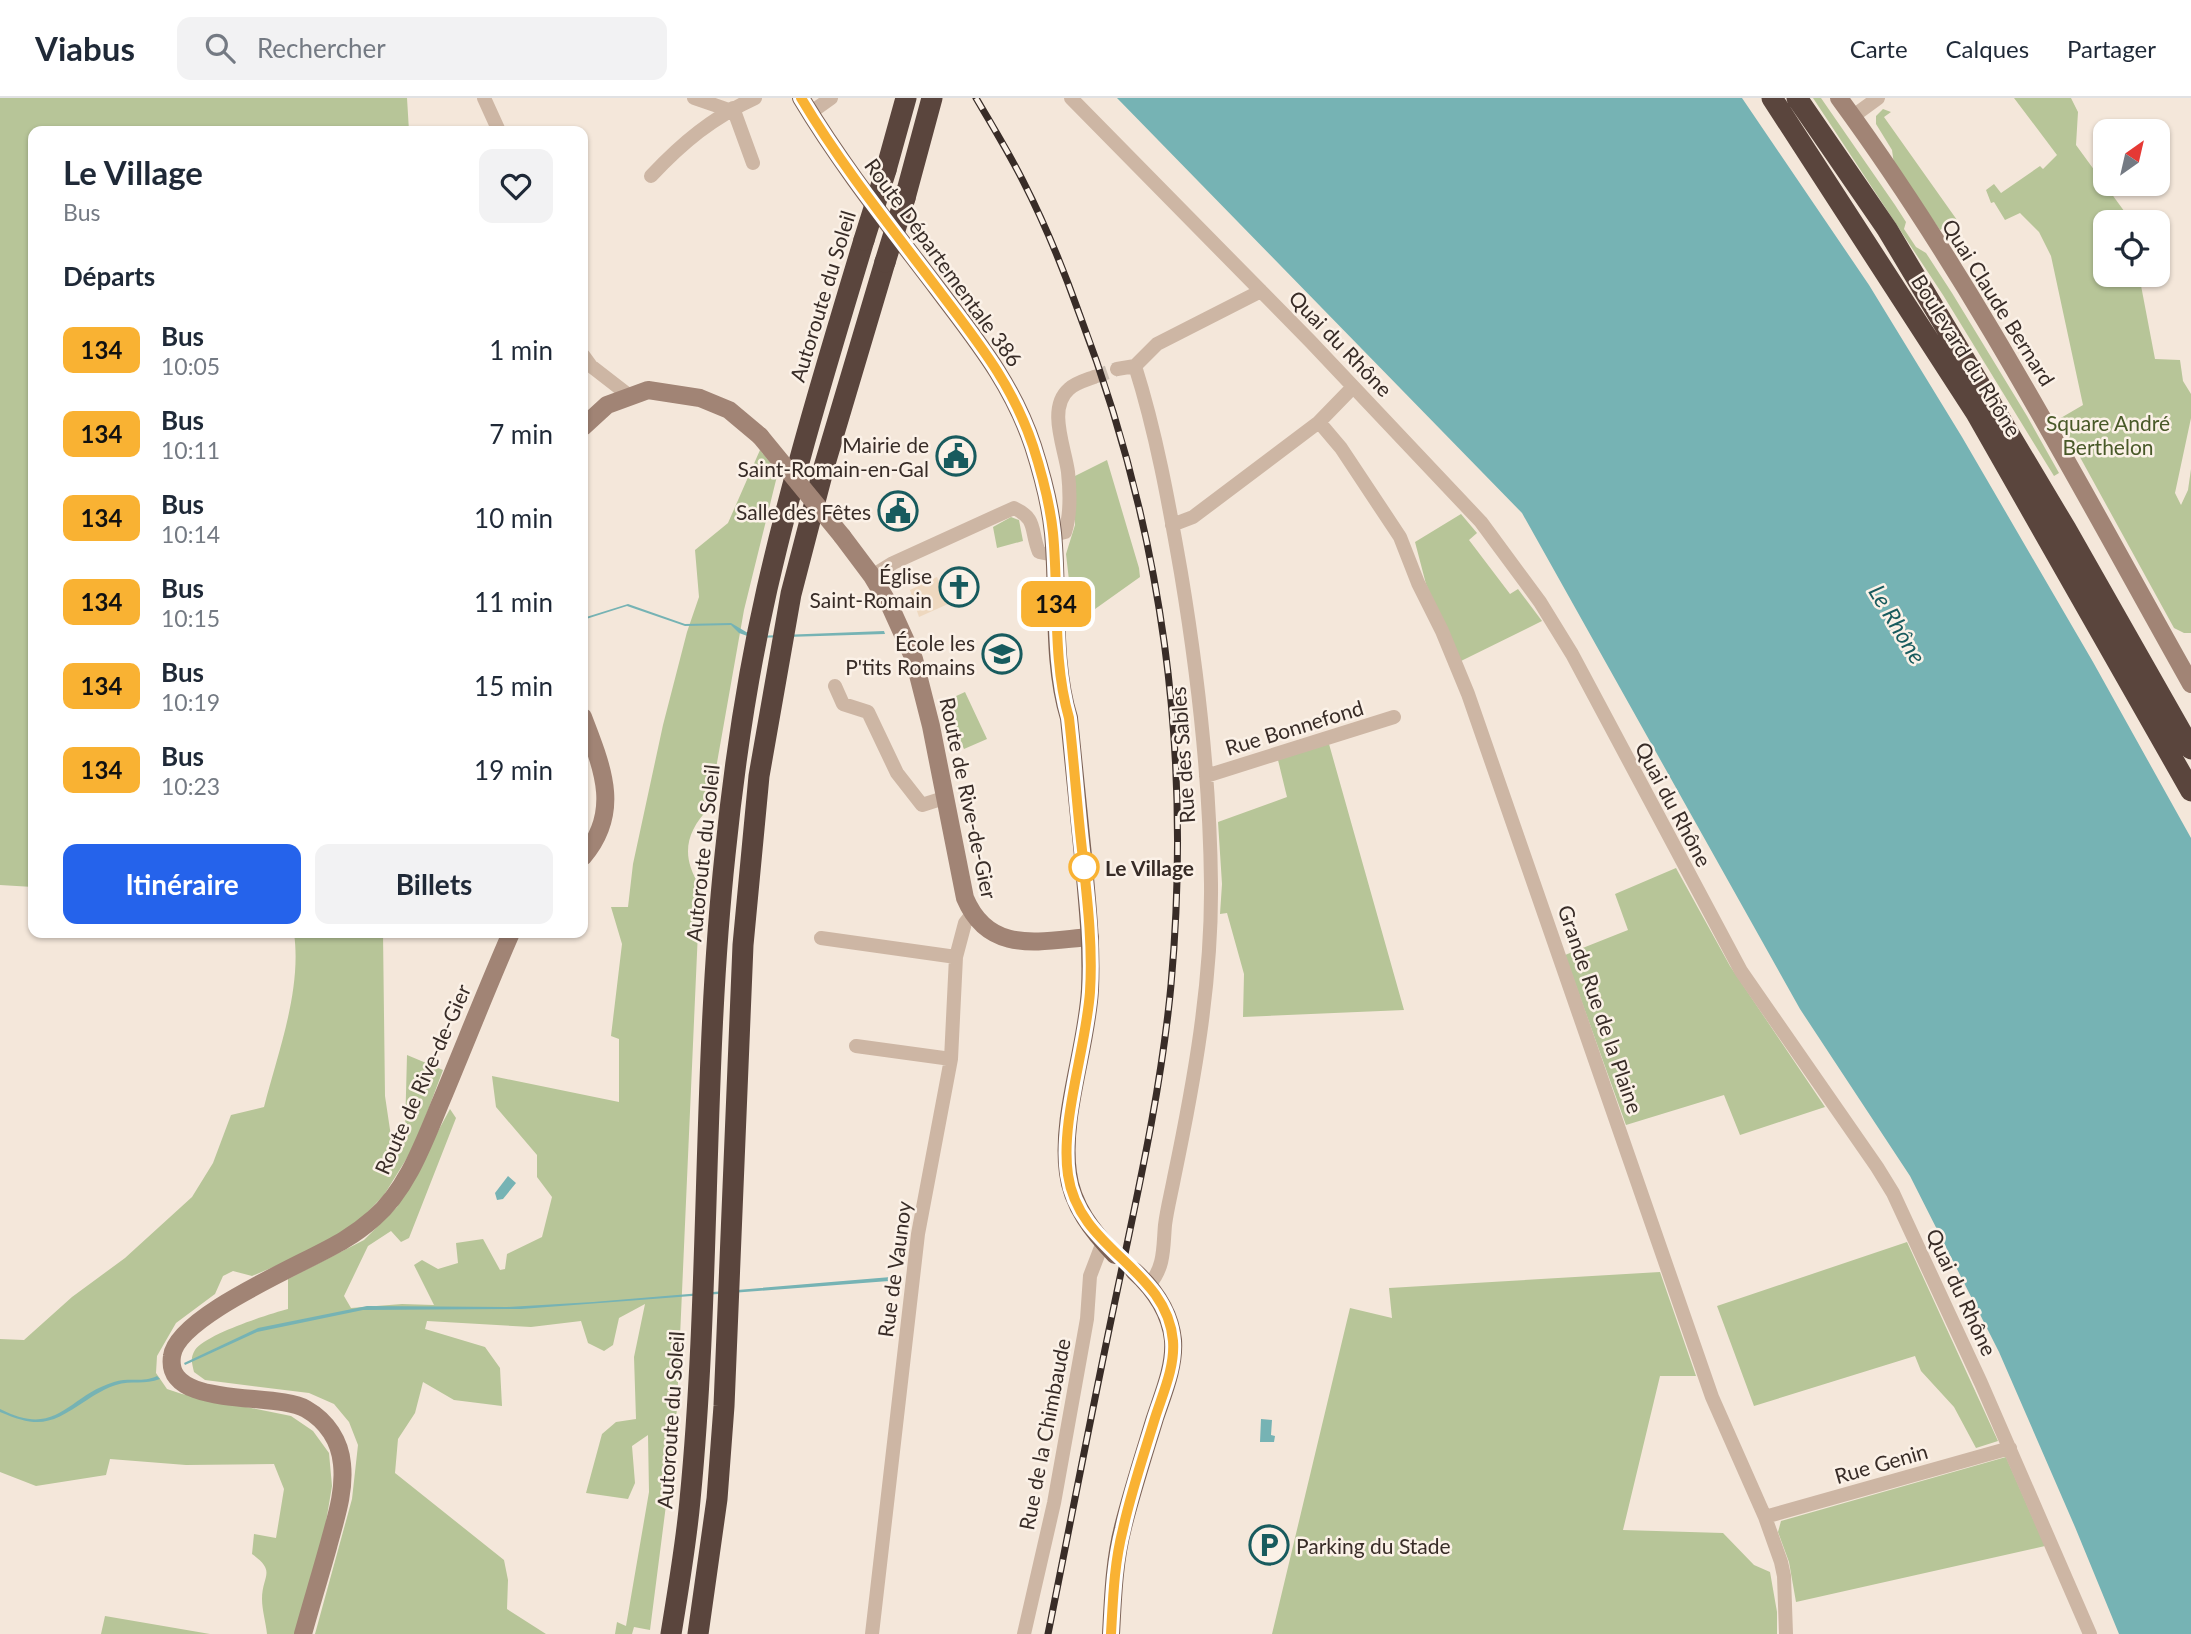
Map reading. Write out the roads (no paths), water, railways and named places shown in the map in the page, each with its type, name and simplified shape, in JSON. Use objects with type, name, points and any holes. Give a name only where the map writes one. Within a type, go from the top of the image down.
[{"type":"highway","name":"Autoroute du Soleil","points":[[671,1634],[692,1476],[697,1402],[717,943],[733,778],[745,697],[767,590],[800,457],[906,98]]},
{"type":"highway","name":"Boulevard du Rhône","points":[[1772,98],[1976,413],[2191,791]]},
{"type":"highway","name":"Boulevard du Rhône","points":[[1797,98],[1908,263],[2052,506],[2191,749]]},
{"type":"highway","points":[[698,1634],[719,1473],[742,957],[759,776],[791,594],[824,467],[905,198],[931,101]]},
{"type":"main road","name":"Quai Claude Bernard","points":[[1839,98],[2019,374],[2191,684]]},
{"type":"main road","name":"Route Départementale 386","points":[[805,105],[850,173],[993,362],[1014,397],[1033,445],[1046,491],[1053,535],[1062,688],[1070,725],[1090,937],[1090,993],[1066,1161],[1076,1202],[1109,1248]]},
{"type":"main road","name":"Route de Rive-de-Gier","points":[[588,422],[607,405],[648,390],[700,398],[729,410],[760,436],[872,576],[890,606],[914,659],[931,726],[965,898],[972,914],[985,929],[1005,940],[1090,937]]},
{"type":"main road","points":[[588,731],[602,771],[606,811],[595,843],[588,851]]},
{"type":"main road","name":"Route de Rive-de-Gier","points":[[303,1634],[341,1495],[342,1462],[337,1439],[327,1426],[305,1408],[190,1388],[176,1379],[172,1368],[172,1355],[182,1337],[194,1324],[236,1297],[345,1240],[375,1217],[390,1201],[429,1129],[509,938]]},
{"type":"main road","points":[[1111,1634],[1116,1566],[1123,1528],[1168,1378],[1173,1350],[1163,1307],[1149,1285],[1135,1271]]},
{"type":"street","points":[[484,98],[497,126]]},
{"type":"street","points":[[694,98],[731,109]]},
{"type":"street","points":[[651,176],[700,129],[731,109],[755,98]]},
{"type":"street","points":[[805,105],[831,98]]},
{"type":"street","name":"Quai du Rhône","points":[[1070,98],[1261,291],[1474,514],[1554,623],[1741,971],[1888,1184],[2010,1448],[2090,1634]]},
{"type":"street","points":[[1852,117],[1878,98]]},
{"type":"street","points":[[731,109],[753,163]]},
{"type":"street","points":[[1117,369],[1135,366],[1157,344],[1261,291]]},
{"type":"street","points":[[588,362],[631,397]]},
{"type":"street","name":"Rue des Sables","points":[[1135,366],[1172,525],[1191,636],[1206,776],[1211,884],[1199,1046],[1165,1224],[1163,1261],[1149,1285]]},
{"type":"street","points":[[1053,535],[1065,532],[1069,521],[1068,474],[1058,416],[1062,400],[1069,388],[1094,377]]},
{"type":"street","points":[[1172,525],[1193,517],[1319,422],[1353,387]]},
{"type":"street","name":"Grande Rue de la Plaine","points":[[1319,422],[1341,448],[1400,537],[1414,575],[1442,631],[1468,694],[1712,1397],[1765,1517],[1784,1576],[1786,1634]]},
{"type":"street","points":[[872,576],[893,563],[1014,508],[1032,520],[1035,542],[1040,552],[1054,555]]},
{"type":"street","points":[[835,686],[843,704],[868,712],[897,773],[922,805],[944,799]]},
{"type":"street","name":"Rue Bonnefond","points":[[1206,776],[1394,718]]},
{"type":"street","name":"Rue de Vaunoy","points":[[872,1634],[918,1234],[951,1059],[956,957],[965,923],[972,914]]},
{"type":"street","points":[[821,938],[956,957]]},
{"type":"street","points":[[856,1046],[951,1059]]},
{"type":"street","name":"Rue de la Chimbaude","points":[[1024,1634],[1054,1503],[1087,1319],[1090,1276],[1109,1248]]},
{"type":"street","name":"Rue Genin","points":[[1765,1517],[2010,1448]]},
{"type":"water","name":"Le Rhône","points":[[1117,98],[1742,98],[1869,285],[1962,437],[2093,662],[2191,838],[2191,1634],[2119,1634],[1999,1352],[1910,1176],[1800,1009],[1522,513]]},
{"type":"water","points":[[628,604],[685,624],[731,623],[753,636],[884,631],[885,634],[753,638],[739,633],[731,625],[685,626],[627,606],[588,616]]},
{"type":"water","points":[[508,1176],[516,1183],[503,1199],[497,1200],[495,1193]]},
{"type":"water","points":[[903,1276],[902,1280],[521,1309],[363,1310],[257,1332],[185,1365],[184,1363],[258,1328],[367,1306],[507,1307]]},
{"type":"water","points":[[157,1376],[160,1379],[122,1384],[97,1393],[54,1419],[25,1421],[0,1412],[0,1409],[20,1417],[36,1419],[49,1417],[98,1388],[114,1382]]},
{"type":"water","points":[[1261,1419],[1272,1420],[1271,1435],[1275,1436],[1274,1442],[1260,1442]]},
{"type":"tunnel","points":[[1094,377],[1117,369]]},
{"type":"railway","points":[[976,98],[1023,181],[1060,263],[1108,395],[1132,478],[1151,561],[1164,644],[1173,728],[1177,812],[1177,898],[1171,985],[1161,1066],[1048,1634]]},
{"type":"place","name":"Mairie de Saint-Romain-en-Gal","points":[[956,456]]},
{"type":"place","name":"Salle des Fêtes","points":[[898,511]]},
{"type":"place","name":"Église Saint-Romain","points":[[959,587]]},
{"type":"place","name":"École les P'tits Romains","points":[[1002,654]]},
{"type":"place","name":"Le Village","points":[[1084,867]]},
{"type":"place","name":"Parking du Stade","points":[[1269,1545]]},
{"type":"park label","name":"Square André Berthelon","points":[[2108,434]]}]
